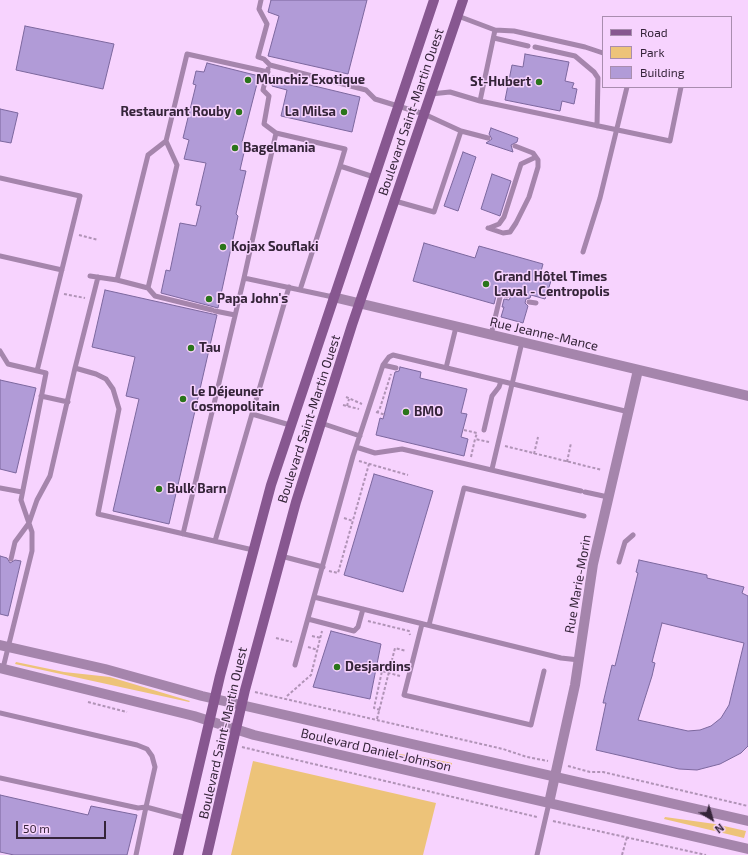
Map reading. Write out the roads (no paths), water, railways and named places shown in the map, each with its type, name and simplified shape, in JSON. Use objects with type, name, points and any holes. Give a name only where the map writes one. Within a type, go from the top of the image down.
[{"type":"main road","name":"Boulevard Saint-Martin Ouest","points":[[178,855],[215,698],[253,550],[290,425],[434,0]]},
{"type":"main road","name":"Boulevard Saint-Martin Ouest","points":[[208,855],[242,704],[280,556],[320,423],[463,0]]},
{"type":"street","name":"Rue Jeanne-Mance","points":[[333,296],[456,327],[748,396]]},
{"type":"street","name":"Rue Marie-Morin","points":[[549,803],[573,695],[591,574],[638,370]]},
{"type":"street","name":"Boulevard Daniel-Johnson","points":[[4,646],[105,669],[215,698],[748,821]]},
{"type":"street","name":"Boulevard Daniel-Johnson","points":[[1,668],[210,721],[236,730],[748,849]]},
{"type":"lane","points":[[261,0],[259,9],[267,24],[258,57],[264,59],[270,65],[366,90],[376,99],[424,114],[461,131],[488,138]]},
{"type":"lane","points":[[458,16],[495,30],[514,31],[585,46],[602,53]]},
{"type":"lane","points":[[480,101],[495,30]]},
{"type":"lane","points":[[494,38],[528,46]]},
{"type":"lane","points":[[535,47],[575,56],[597,76],[597,126]]},
{"type":"lane","points":[[148,288],[177,165],[166,141],[187,54],[268,72]]},
{"type":"lane","points":[[270,65],[263,90],[269,96],[264,124],[276,133],[345,149],[300,290]]},
{"type":"lane","points":[[583,252],[600,198],[627,88]]},
{"type":"lane","points":[[431,94],[450,92],[480,101],[670,141],[682,88]]},
{"type":"lane","points":[[395,200],[434,212],[461,131]]},
{"type":"lane","points":[[184,534],[244,278],[276,133]]},
{"type":"lane","points":[[117,280],[148,155],[166,141]]},
{"type":"lane","points":[[516,146],[528,151],[536,157],[538,168],[528,197],[513,228],[507,233],[503,233],[488,228],[499,224],[504,217],[519,168],[523,162],[536,157]]},
{"type":"lane","points":[[340,166],[374,177]]},
{"type":"lane","points":[[0,178],[80,196],[38,371]]},
{"type":"lane","points":[[0,256],[62,270]]},
{"type":"lane","points":[[90,276],[117,280],[148,288],[155,296],[235,316]]},
{"type":"lane","points":[[11,559],[15,542],[29,523],[37,500],[50,476],[98,277]]},
{"type":"lane","points":[[244,278],[333,296]]},
{"type":"lane","points":[[215,541],[290,288]]},
{"type":"lane","points":[[491,335],[500,293],[508,296]]},
{"type":"lane","points":[[529,302],[536,303]]},
{"type":"lane","points":[[446,368],[456,327]]},
{"type":"lane","points":[[492,469],[522,342]]},
{"type":"lane","points":[[0,351],[8,364],[46,373],[22,492],[22,506],[32,532],[32,550],[4,646],[1,668]]},
{"type":"lane","points":[[296,665],[356,447],[383,365],[389,357],[393,355],[629,412]]},
{"type":"lane","points":[[383,365],[396,368]]},
{"type":"lane","points":[[75,368],[96,374],[106,379],[113,389],[119,409],[98,514],[253,550]]},
{"type":"lane","points":[[484,430],[492,396],[502,381]]},
{"type":"lane","points":[[41,396],[68,402]]},
{"type":"lane","points":[[252,414],[290,425]]},
{"type":"lane","points":[[320,423],[360,436]]},
{"type":"lane","points":[[356,447],[375,453],[402,449],[608,497]]},
{"type":"lane","points":[[0,488],[22,492]]},
{"type":"lane","points":[[429,626],[464,488],[584,516]]},
{"type":"lane","points":[[619,562],[625,542],[633,536]]},
{"type":"lane","points":[[280,556],[323,567]]},
{"type":"lane","points":[[314,597],[561,658],[578,660]]},
{"type":"lane","points":[[308,619],[354,631],[358,627],[363,609]]},
{"type":"lane","points":[[422,624],[404,695],[531,725],[544,671]]},
{"type":"lane","points":[[409,641],[417,643]]},
{"type":"lane","points":[[0,713],[137,745],[147,749],[152,756],[155,767],[136,855]]},
{"type":"lane","points":[[0,778],[138,808],[146,807],[187,818]]},
{"type":"lane","points":[[537,855],[549,803]]},
{"type":"place","name":"Munchiz Exotique","points":[[248,80]]},
{"type":"place","name":"St-Hubert","points":[[539,82]]},
{"type":"place","name":"Restaurant Rouby","points":[[239,112]]},
{"type":"place","name":"La Milsa","points":[[344,112]]},
{"type":"place","name":"Bagelmania","points":[[235,148]]},
{"type":"place","name":"Kojax Souflaki","points":[[223,247]]},
{"type":"place","name":"Grand Hôtel Times Laval - Centropolis","points":[[486,284]]},
{"type":"place","name":"Papa John's","points":[[209,299]]},
{"type":"place","name":"Tau","points":[[191,348]]},
{"type":"place","name":"Le Déjeuner Cosmopolitain","points":[[183,399]]},
{"type":"place","name":"BMO","points":[[406,412]]},
{"type":"place","name":"Bulk Barn","points":[[159,489]]},
{"type":"place","name":"Desjardins","points":[[337,667]]}]
